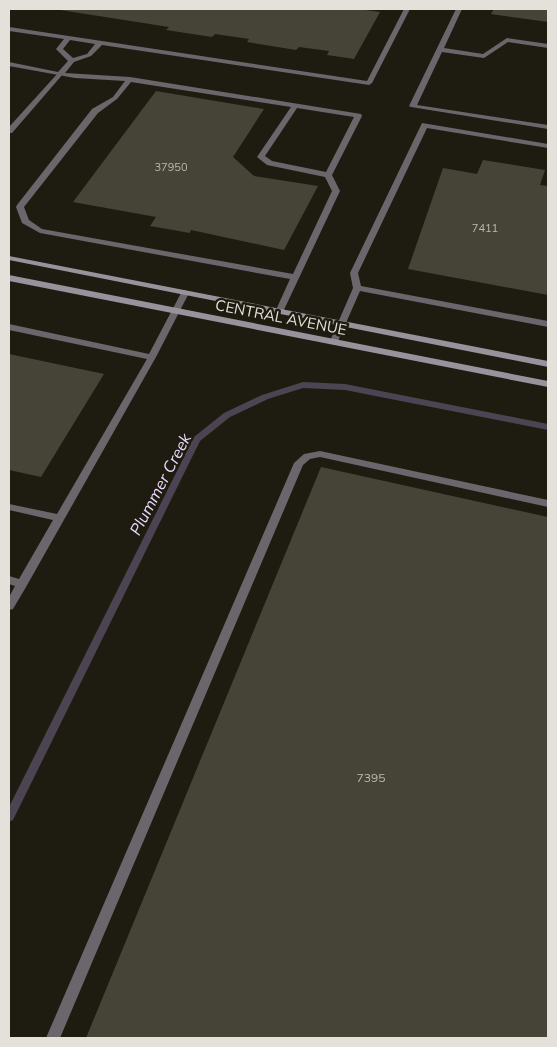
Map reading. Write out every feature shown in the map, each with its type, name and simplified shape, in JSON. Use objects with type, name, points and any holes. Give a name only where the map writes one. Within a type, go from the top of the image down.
[{"type":"street","points":[[9,29],[369,83],[407,9]]},
{"type":"street","points":[[459,9],[412,106],[548,128]]},
{"type":"street","points":[[68,38],[59,49],[72,61]]},
{"type":"street","points":[[440,50],[484,56],[507,40],[548,46]]},
{"type":"street","points":[[9,131],[72,61],[89,55],[100,43]]},
{"type":"street","points":[[9,64],[60,74],[130,80],[358,116],[328,175]]},
{"type":"street","points":[[130,80],[115,98],[95,111],[25,199],[20,207],[25,221],[40,231],[294,277]]},
{"type":"street","points":[[295,106],[260,157],[270,163],[328,175]]},
{"type":"street","points":[[334,340],[357,288],[354,273],[425,125],[548,146]]},
{"type":"street","points":[[279,312],[336,191],[328,175]]},
{"type":"street","name":"CENTRAL AVENUE","points":[[9,258],[548,364]]},
{"type":"street","name":"CENTRAL AVENUE","points":[[9,278],[176,312],[334,340],[548,384]]},
{"type":"street","points":[[357,288],[548,324]]},
{"type":"street","points":[[9,606],[152,356],[185,292]]},
{"type":"street","points":[[9,327],[152,356]]},
{"type":"street","points":[[53,1038],[299,463],[307,456],[320,454],[548,504]]},
{"type":"street","points":[[9,507],[59,518]]},
{"type":"street","points":[[9,580],[22,584]]},
{"type":"building","points":[[54,9],[358,9],[380,12],[354,59],[327,55],[329,51],[299,47],[296,50],[247,42],[249,39],[215,34],[212,37],[166,30],[169,27]]},
{"type":"building","points":[[494,9],[548,9],[548,22],[491,14]]},
{"type":"building","points":[[156,91],[264,109],[233,157],[254,176],[318,186],[284,250],[191,230],[190,233],[150,226],[156,217],[73,202]]},
{"type":"building","points":[[483,160],[545,170],[540,185],[548,186],[548,295],[408,269],[443,168],[477,174]]},
{"type":"building","points":[[9,354],[104,374],[41,477],[9,470]]},
{"type":"building","points":[[321,467],[548,517],[548,1038],[86,1038]]},
{"type":"waterway","name":"Plummer Creek","points":[[9,817],[197,439],[227,415],[265,397],[303,385],[345,387],[548,427]]}]
